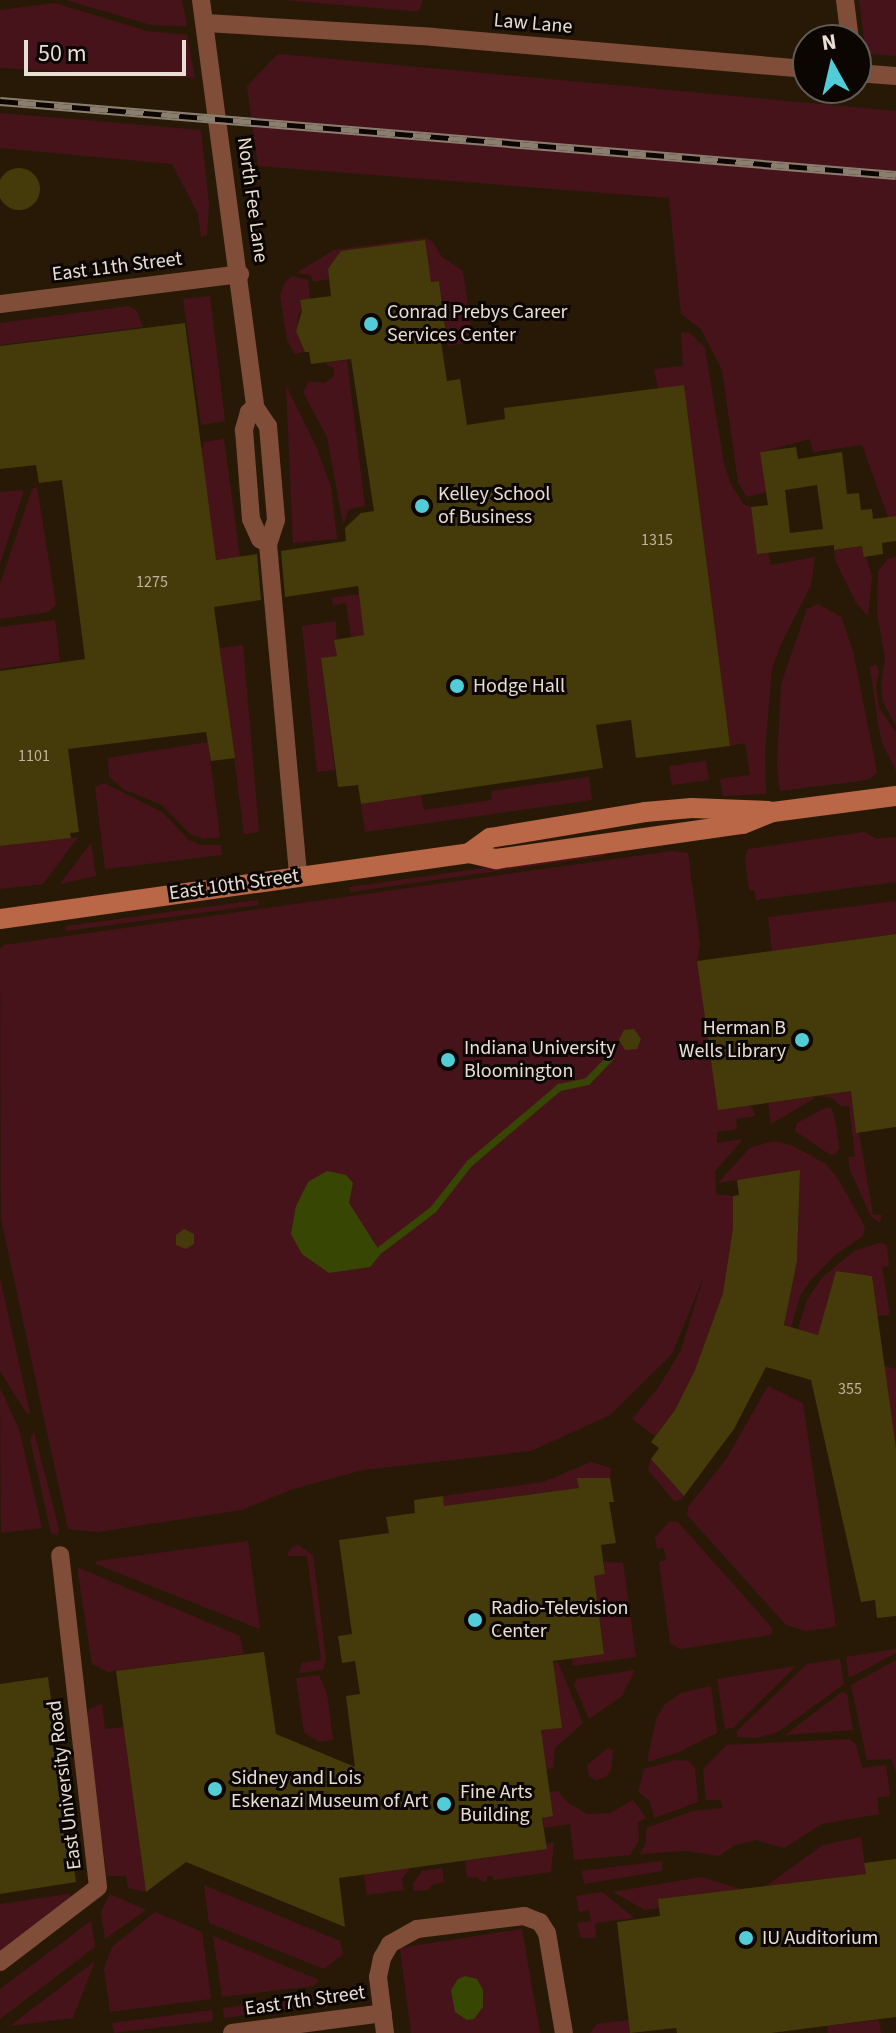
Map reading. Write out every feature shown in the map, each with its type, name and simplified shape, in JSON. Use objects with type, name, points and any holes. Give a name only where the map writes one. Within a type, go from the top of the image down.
[{"type":"street","name":"North Fee Lane","points":[[201,0],[240,274],[255,407],[268,426],[276,520],[268,544],[298,875]]},
{"type":"street","points":[[845,0],[848,24]]},
{"type":"street","name":"Law Lane","points":[[206,23],[433,37],[792,68]]},
{"type":"street","points":[[872,74],[896,76]]},
{"type":"street","name":"East 11th Street","points":[[0,304],[240,274]]},
{"type":"street","name":"East 10th Street","points":[[0,919],[469,853],[496,859],[743,824],[773,812],[896,796]]},
{"type":"street","name":"East University Road","points":[[0,1962],[98,1887],[60,1555]]},
{"type":"street","name":"East 7th Street","points":[[385,2033],[378,1977],[382,1958],[402,1934],[417,1929],[524,1916],[540,1922],[550,1941],[564,2033]]},
{"type":"street","name":"East 7th Street","points":[[232,2033],[383,2013]]},
{"type":"shaded area","points":[[66,0],[182,0],[187,26],[151,25]]},
{"type":"shaded area","points":[[283,0],[423,0],[419,11],[411,11]]},
{"type":"shaded area","points":[[859,0],[896,0],[896,56],[872,54],[872,24],[862,24]]},
{"type":"shaded area","points":[[55,3],[147,31],[187,35],[195,78],[0,68],[0,10]]},
{"type":"shaded area","points":[[278,54],[792,101],[792,104],[896,111],[896,516],[888,517],[862,445],[813,452],[810,439],[761,452],[767,492],[747,497],[738,482],[722,370],[701,329],[681,314],[669,198],[258,166],[247,86]]},
{"type":"shaded area","points":[[0,113],[201,130],[209,204],[207,235],[201,237],[198,214],[172,164],[0,148]]},
{"type":"shaded area","points":[[425,238],[432,241],[442,257],[463,271],[473,342],[448,346],[439,281],[431,282],[342,259],[334,261],[328,269],[329,279],[314,282],[310,275],[296,273],[334,250]]},
{"type":"shaded area","points":[[292,276],[308,280],[310,299],[300,300],[302,311],[296,331],[305,352],[295,354],[287,340],[280,295],[285,282]]},
{"type":"shaded area","points":[[210,296],[225,421],[201,425],[183,299]]},
{"type":"shaded area","points":[[128,306],[137,311],[143,327],[0,345],[0,323]]},
{"type":"shaded area","points":[[681,332],[690,333],[705,348],[724,464],[743,504],[751,507],[757,554],[768,553],[771,565],[815,557],[811,585],[772,668],[765,752],[766,794],[723,796],[720,779],[750,775],[745,743],[730,746],[684,385],[658,388],[654,369],[683,366]]},
{"type":"shaded area","points":[[347,360],[365,506],[349,509],[343,524],[327,437],[303,392],[309,381],[325,383],[334,376],[334,368],[324,363]]},
{"type":"shaded area","points":[[286,385],[316,446],[331,487],[337,539],[293,543]]},
{"type":"shaded area","points":[[224,439],[240,557],[214,560],[196,448],[204,447],[203,442]]},
{"type":"shaded area","points":[[37,487],[56,605],[48,612],[0,619],[0,584],[32,489]]},
{"type":"shaded area","points":[[22,490],[23,493],[0,564],[0,492]]},
{"type":"shaded area","points":[[862,546],[872,576],[868,616],[856,603],[836,562],[834,550]]},
{"type":"shaded area","points":[[896,557],[896,726],[883,702],[881,685],[885,658],[877,613],[878,571],[889,558]]},
{"type":"shaded area","points":[[359,594],[381,633],[351,637],[346,603],[333,605],[332,598]]},
{"type":"shaded area","points":[[818,604],[841,617],[853,651],[877,772],[870,779],[860,781],[780,791],[777,766],[781,684],[807,609]]},
{"type":"shaded area","points":[[55,620],[60,661],[0,669],[0,627]]},
{"type":"shaded area","points":[[336,621],[337,656],[321,659],[335,770],[317,772],[302,626]]},
{"type":"shaded area","points":[[243,645],[259,832],[244,834],[220,648]]},
{"type":"shaded area","points":[[876,665],[879,671],[876,687],[879,708],[896,732],[896,771],[882,743],[878,724],[870,667]]},
{"type":"shaded area","points":[[208,742],[220,837],[204,839],[190,834],[162,805],[123,789],[109,777],[108,758]]},
{"type":"shaded area","points":[[706,761],[709,780],[672,785],[669,766]]},
{"type":"shaded area","points":[[589,777],[592,800],[365,832],[361,804],[421,795],[424,810],[492,800],[491,791]]},
{"type":"shaded area","points":[[104,783],[162,812],[189,840],[201,845],[221,845],[222,855],[105,869],[95,787]]},
{"type":"shaded area","points":[[864,832],[877,839],[896,837],[896,882],[756,900],[754,890],[749,890],[745,858],[748,849]]},
{"type":"shaded area","points":[[78,837],[43,884],[0,889],[0,846]]},
{"type":"shaded area","points":[[91,843],[96,876],[60,884]]},
{"type":"shaded area","points":[[604,851],[604,856],[350,892],[349,887]]},
{"type":"shaded area","points":[[672,851],[688,853],[700,944],[697,962],[755,1116],[736,1119],[737,1129],[717,1132],[717,1143],[743,1139],[715,1171],[716,1194],[733,1196],[733,1228],[723,1293],[695,1370],[675,1410],[655,1436],[632,1419],[658,1388],[681,1350],[704,1276],[672,1354],[610,1415],[531,1451],[363,1470],[293,1489],[241,1510],[98,1532],[68,1529],[1,1219],[0,948]]},
{"type":"shaded area","points":[[258,900],[259,905],[66,931],[66,926]]},
{"type":"shaded area","points":[[896,901],[896,934],[772,951],[768,917]]},
{"type":"shaded area","points":[[852,1091],[873,1215],[882,1215],[880,1222],[871,1217],[850,1170],[848,1157],[855,1157],[849,1106],[841,1106],[832,1098],[818,1096],[771,1124],[768,1103]]},
{"type":"shaded area","points":[[825,1108],[831,1108],[835,1119],[839,1148],[835,1155],[795,1131],[797,1123]]},
{"type":"shaded area","points":[[773,1141],[791,1145],[826,1164],[840,1182],[865,1227],[863,1236],[835,1255],[810,1281],[800,1296],[791,1327],[784,1324],[797,1261],[800,1171],[718,1183],[750,1148]]},
{"type":"shaded area","points":[[327,1171],[346,1175],[353,1183],[349,1203],[379,1250],[380,1255],[370,1267],[329,1273],[302,1254],[291,1234],[296,1206],[308,1182]]},
{"type":"shaded area","points":[[879,1243],[887,1245],[889,1266],[882,1267],[890,1315],[877,1316],[872,1276],[836,1271],[818,1335],[798,1329],[807,1300],[822,1278],[854,1251]]},
{"type":"shaded area","points":[[0,1278],[30,1413],[27,1414],[0,1371]]},
{"type":"shaded area","points":[[884,1366],[896,1369],[896,1448]]},
{"type":"shaded area","points":[[768,1386],[803,1403],[836,1627],[805,1631],[786,1625],[687,1515],[688,1507],[727,1458]]},
{"type":"shaded area","points":[[0,1388],[19,1429],[42,1528],[1,1533]]},
{"type":"shaded area","points":[[34,1432],[59,1529],[57,1535],[51,1533],[30,1439]]},
{"type":"shaded area","points":[[651,1459],[684,1496],[681,1500],[674,1501],[648,1470]]},
{"type":"shaded area","points":[[591,1462],[611,1468],[610,1478],[578,1478],[579,1488],[444,1506],[443,1496],[543,1482]]},
{"type":"shaded area","points":[[670,1521],[678,1522],[773,1629],[771,1635],[680,1649],[670,1643],[659,1562],[666,1560],[664,1548],[657,1549],[655,1537]]},
{"type":"shaded area","points":[[248,1541],[260,1629],[96,1564],[97,1561]]},
{"type":"shaded area","points":[[298,1545],[313,1555],[326,1659],[323,1670],[299,1673],[302,1663],[321,1660],[307,1556],[287,1556],[290,1549]]},
{"type":"shaded area","points":[[604,1562],[623,1563],[636,1657],[573,1666],[572,1658],[604,1653],[594,1576],[605,1574]]},
{"type":"shaded area","points":[[77,1567],[240,1636],[243,1654],[108,1672],[92,1664]]},
{"type":"shaded area","points":[[896,1649],[896,1653],[849,1678],[846,1657]]},
{"type":"shaded area","points":[[840,1659],[844,1684],[778,1732],[757,1738],[737,1737],[737,1731],[807,1664]]},
{"type":"shaded area","points":[[896,1660],[896,1773],[891,1759],[867,1760],[851,1685]]},
{"type":"shaded area","points":[[558,1662],[583,1723],[555,1748],[553,1768],[546,1769],[541,1730],[561,1728],[553,1663]]},
{"type":"shaded area","points":[[796,1666],[733,1728],[725,1729],[717,1679]]},
{"type":"shaded area","points":[[635,1670],[622,1696],[589,1719],[574,1685],[577,1679]]},
{"type":"shaded area","points":[[319,1675],[327,1694],[333,1740],[318,1742],[304,1732],[296,1678]]},
{"type":"shaded area","points":[[711,1686],[717,1733],[677,1753],[647,1762],[656,1719],[665,1704],[681,1693]]},
{"type":"shaded area","points":[[842,1692],[847,1694],[853,1730],[785,1735]]},
{"type":"shaded area","points":[[102,1704],[105,1729],[124,1727],[146,1892],[128,1888],[126,1876],[107,1876],[86,1720],[89,1709]]},
{"type":"shaded area","points":[[849,1739],[856,1744],[862,1768],[886,1765],[890,1796],[877,1798],[879,1814],[822,1824],[784,1848],[756,1840],[735,1845],[719,1856],[687,1851],[640,1854],[646,1843],[646,1828],[693,1811],[723,1808],[720,1800],[706,1800],[703,1769],[727,1745]]},
{"type":"shaded area","points":[[608,1748],[613,1750],[611,1770],[606,1777],[596,1780],[589,1776],[587,1765]]},
{"type":"shaded area","points":[[676,1760],[689,1761],[695,1768],[698,1802],[654,1818],[650,1801],[638,1792],[644,1769]]},
{"type":"shaded area","points":[[558,1791],[567,1802],[587,1814],[610,1813],[633,1800],[646,1818],[638,1822],[639,1840],[630,1855],[574,1860],[570,1824],[544,1828],[543,1818],[552,1816],[549,1792]]},
{"type":"shaded area","points":[[861,1837],[866,1874],[766,1886],[823,1845]]},
{"type":"shaded area","points":[[554,1842],[551,1872],[493,1880],[493,1876],[487,1876],[487,1881],[482,1882],[477,1877],[467,1878],[465,1861],[546,1849],[546,1844]]},
{"type":"shaded area","points":[[662,1861],[662,1871],[584,1884],[582,1871]]},
{"type":"shaded area","points":[[410,1868],[402,1879],[404,1890],[367,1895],[364,1874]]},
{"type":"shaded area","points":[[442,1868],[444,1882],[432,1885],[428,1890],[414,1891],[413,1883],[422,1871]]},
{"type":"shaded area","points":[[701,1877],[740,1889],[658,1899],[659,1908],[645,1910],[613,1892]]},
{"type":"shaded area","points":[[204,1885],[340,1941],[343,1954],[324,1969],[209,1923]]},
{"type":"shaded area","points":[[602,1892],[634,1918],[595,1923],[596,1938],[581,1938],[577,1923],[591,1921],[589,1910],[579,1912],[576,1896]]},
{"type":"shaded area","points":[[68,1894],[73,1898],[0,1961],[0,1904]]},
{"type":"shaded area","points":[[110,1894],[146,1910],[105,1939],[101,1912]]},
{"type":"shaded area","points":[[155,1912],[202,1932],[211,1999],[110,2012],[104,1968],[112,1947]]},
{"type":"shaded area","points":[[91,1921],[95,1947],[0,2019],[0,1989]]},
{"type":"shaded area","points":[[522,1929],[540,2033],[411,2033],[400,1948]]},
{"type":"shaded area","points":[[213,1936],[319,1980],[313,1986],[222,1997]]},
{"type":"shaded area","points":[[95,1961],[73,2018],[10,2026]]},
{"type":"shaded area","points":[[465,1976],[477,1979],[483,1990],[483,2007],[474,2019],[467,2020],[455,2012],[451,1990],[458,1979]]},
{"type":"shaded area","points":[[329,1994],[330,2004],[224,2018],[223,2008]]},
{"type":"shaded area","points":[[212,2010],[213,2021],[114,2033],[112,2023]]},
{"type":"shaded area","points":[[629,2020],[630,2033],[590,2033],[597,2024]]},
{"type":"shaded area","points":[[879,2020],[881,2033],[828,2033],[827,2026]]},
{"type":"building","points":[[19,168],[34,174],[40,189],[34,204],[19,210],[4,204],[-2,189],[4,174]]},
{"type":"building","points":[[425,240],[431,282],[439,281],[447,342],[441,342],[447,381],[460,379],[467,425],[505,419],[504,408],[684,385],[730,746],[636,758],[631,720],[596,725],[603,768],[361,804],[358,785],[338,787],[321,658],[337,656],[334,640],[364,635],[358,586],[285,597],[281,551],[346,541],[345,528],[361,513],[374,511],[351,359],[311,364],[309,352],[305,352],[296,331],[302,311],[300,300],[331,296],[328,269],[341,251]]},
{"type":"building","points":[[185,323],[216,560],[257,554],[261,600],[214,607],[235,758],[211,761],[206,732],[68,749],[79,832],[70,833],[71,838],[0,846],[0,671],[85,659],[62,480],[39,483],[36,465],[0,469],[0,346]]},
{"type":"building","points":[[796,447],[798,459],[842,452],[847,494],[859,493],[861,510],[872,509],[873,519],[896,516],[896,541],[882,543],[883,554],[864,557],[862,546],[834,550],[834,545],[757,554],[751,507],[768,505],[760,452]],"holes":[[[817,485],[823,529],[790,533],[785,490]]]},
{"type":"building","name":"Herman B Wells Library","points":[[896,934],[896,1127],[856,1133],[851,1091],[718,1110],[697,961]]},
{"type":"building","points":[[634,1029],[641,1039],[637,1049],[625,1050],[619,1040],[624,1030]]},
{"type":"building","points":[[800,1170],[797,1261],[784,1325],[818,1335],[836,1271],[872,1276],[896,1448],[896,1616],[877,1618],[875,1600],[861,1602],[811,1380],[766,1367],[734,1429],[684,1496],[651,1459],[659,1448],[651,1442],[675,1410],[695,1370],[723,1293],[733,1228],[733,1196],[739,1195],[737,1180]]},
{"type":"building","points":[[184,1229],[194,1234],[194,1244],[186,1249],[176,1245],[176,1235]]},
{"type":"building","points":[[577,1478],[610,1478],[614,1502],[609,1502],[616,1543],[601,1545],[605,1574],[594,1576],[604,1654],[553,1661],[562,1728],[541,1730],[553,1816],[542,1818],[547,1849],[339,1878],[345,1927],[186,1862],[146,1892],[116,1671],[264,1652],[276,1734],[355,1767],[346,1696],[360,1694],[355,1661],[342,1663],[338,1636],[352,1634],[339,1540],[389,1533],[386,1517],[415,1513],[414,1500],[443,1496],[444,1506],[579,1488]]},
{"type":"building","points":[[48,1677],[76,1882],[0,1894],[0,1684]]},
{"type":"building","name":"IU Auditorium","points":[[896,1859],[896,2017],[771,2033],[677,2033],[676,2028],[630,2033],[617,1922],[660,1916],[658,1899],[866,1874],[864,1863]]},
{"type":"waterway","points":[[379,1250],[433,1209],[469,1163],[559,1087],[587,1081],[610,1057]]},
{"type":"railway","points":[[0,101],[896,175]]},
{"type":"place","name":"Conrad Prebys Career Services Center","points":[[371,324]]},
{"type":"place","name":"Kelley School of Business","points":[[422,506]]},
{"type":"place","name":"Hodge Hall","points":[[457,686]]},
{"type":"place","name":"Herman B Wells Library","points":[[802,1040]]},
{"type":"place","name":"Indiana University Bloomington","points":[[448,1060]]},
{"type":"place","name":"Radio-Television Center","points":[[475,1620]]},
{"type":"place","name":"Sidney and Lois Eskenazi Museum of Art","points":[[215,1789]]},
{"type":"place","name":"Fine Arts Building","points":[[444,1804]]},
{"type":"place","name":"IU Auditorium","points":[[746,1938]]}]
